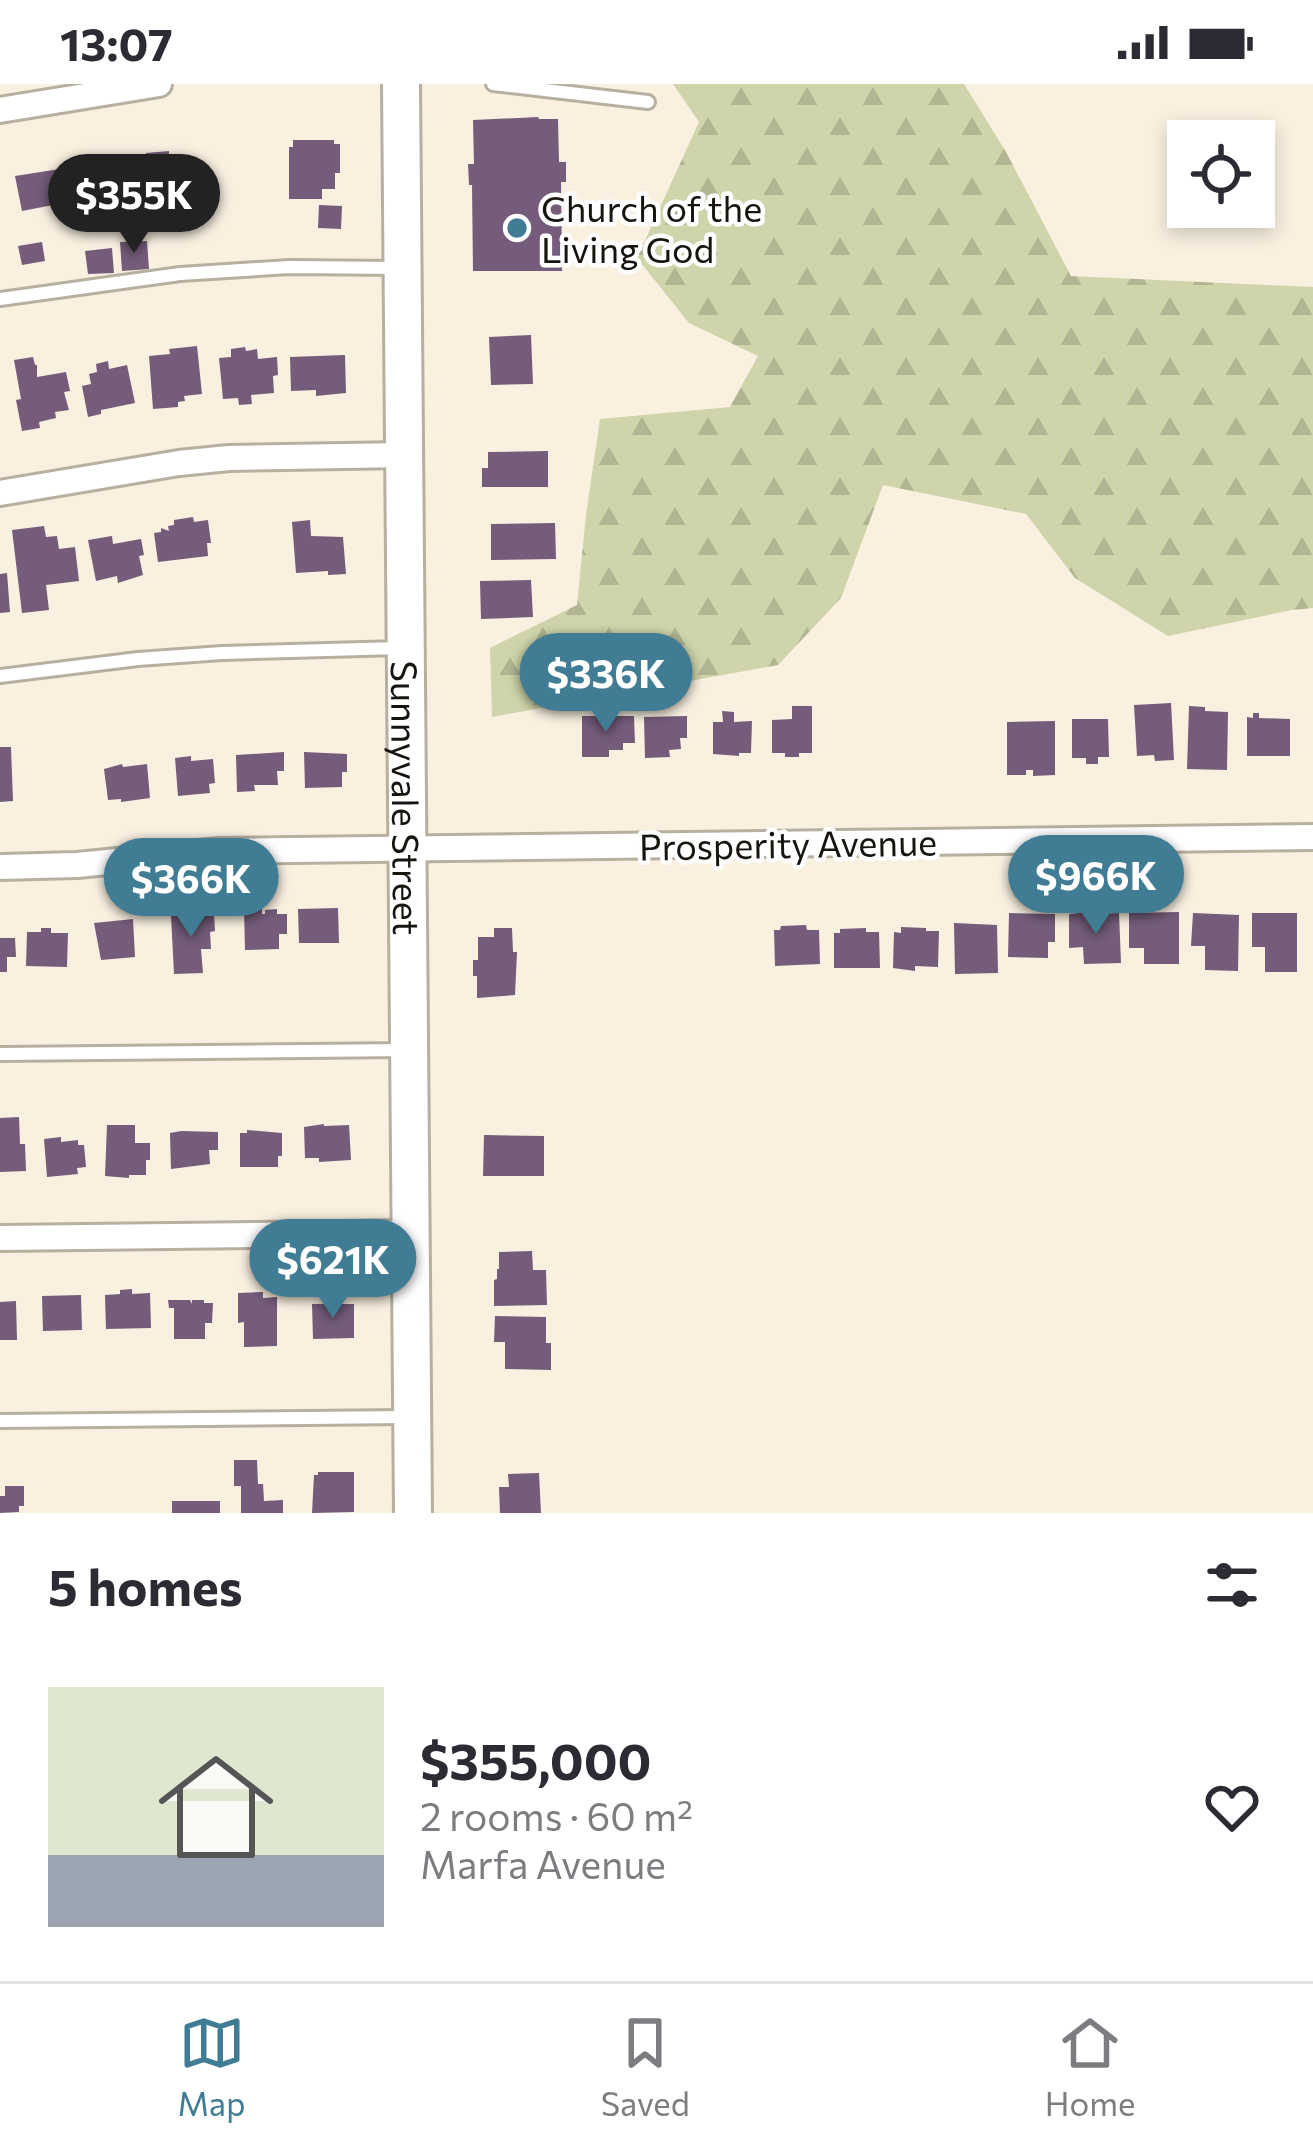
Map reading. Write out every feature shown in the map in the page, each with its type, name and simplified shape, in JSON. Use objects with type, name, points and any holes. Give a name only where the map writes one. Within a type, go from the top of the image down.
[{"type":"street","points":[[0,110],[160,84]]},
{"type":"street","name":"Sunnyvale Street","points":[[401,84],[413,1513]]},
{"type":"street","points":[[0,493],[229,458],[404,455]]},
{"type":"street","name":"Prosperity Avenue","points":[[0,867],[77,865],[218,850],[1313,837]]},
{"type":"street","points":[[0,1238],[410,1233]]},
{"type":"lane","points":[[494,84],[649,102]]},
{"type":"lane","points":[[0,299],[179,274],[289,267],[403,268]]},
{"type":"lane","points":[[0,676],[222,653],[405,648]]},
{"type":"lane","points":[[0,1054],[410,1050]]},
{"type":"lane","points":[[0,1421],[412,1417]]},
{"type":"green space","points":[[673,84],[964,84],[1071,276],[1313,287],[1313,608],[1168,636],[1075,578],[1026,514],[883,485],[841,598],[778,665],[492,717],[490,648],[577,605],[600,419],[730,407],[758,356],[689,323],[637,258],[699,122]]},
{"type":"building","name":"Church of the Living God","points":[[558,119],[559,162],[566,162],[566,182],[561,182],[562,271],[473,271],[468,164],[474,164],[473,120]]},
{"type":"building","points":[[293,140],[340,144],[335,189],[322,189],[322,199],[289,199]]},
{"type":"building","points":[[169,151],[169,163],[185,162],[186,169],[206,168],[208,199],[149,203],[146,153]]},
{"type":"building","points":[[121,154],[121,159],[141,158],[142,196],[74,198],[73,161]]},
{"type":"building","points":[[66,168],[72,202],[68,211],[55,213],[53,205],[22,211],[15,176]]},
{"type":"building","points":[[319,205],[342,206],[341,229],[318,228]]},
{"type":"building","points":[[147,241],[149,269],[122,271],[120,242]]},
{"type":"building","points":[[42,242],[45,261],[22,265],[18,246]]},
{"type":"building","points":[[112,248],[114,273],[88,274],[85,251]]},
{"type":"building","points":[[531,335],[533,384],[491,385],[489,337]]},
{"type":"building","points":[[197,346],[202,394],[184,396],[178,407],[153,409],[149,356]]},
{"type":"building","points":[[245,347],[246,351],[257,349],[258,359],[277,357],[278,375],[273,376],[274,393],[251,395],[252,404],[239,405],[238,398],[223,399],[219,358],[231,357],[231,349]]},
{"type":"building","points":[[345,355],[346,393],[316,396],[316,390],[291,391],[290,357]]},
{"type":"building","points":[[33,357],[37,377],[66,372],[69,410],[55,412],[56,418],[39,422],[40,428],[22,431],[14,360]]},
{"type":"building","points":[[108,361],[109,369],[127,365],[135,403],[88,417],[82,386],[91,384],[89,374],[97,372],[96,364]]},
{"type":"building","points":[[548,451],[548,487],[482,487],[488,452]]},
{"type":"building","points":[[193,517],[194,522],[208,520],[208,556],[158,562],[154,533],[161,528],[169,531],[174,520]]},
{"type":"building","points":[[310,520],[311,536],[343,537],[346,574],[296,573],[292,522]]},
{"type":"building","points":[[555,523],[556,559],[491,560],[491,524]]},
{"type":"building","points":[[44,526],[46,537],[57,536],[59,549],[75,547],[79,581],[46,585],[49,610],[22,613],[12,530]]},
{"type":"building","points":[[112,536],[113,544],[141,539],[143,575],[118,583],[117,576],[96,581],[88,540]]},
{"type":"building","points":[[7,573],[10,612],[0,613],[0,574]]},
{"type":"building","points":[[531,580],[533,617],[481,619],[480,581]]},
{"type":"building","points":[[1171,703],[1174,760],[1137,756],[1134,705]]},
{"type":"building","points":[[792,706],[812,706],[812,753],[785,757],[785,753],[772,753],[772,720],[792,719]]},
{"type":"building","points":[[1189,706],[1228,712],[1227,770],[1187,769]]},
{"type":"building","points":[[722,711],[734,712],[734,722],[752,721],[751,753],[713,754],[713,722],[723,722]]},
{"type":"building","points":[[1253,713],[1259,713],[1259,718],[1290,719],[1290,756],[1247,756],[1247,717],[1253,718]]},
{"type":"building","points":[[582,716],[634,716],[635,743],[623,743],[623,750],[609,750],[609,757],[582,757]]},
{"type":"building","points":[[687,716],[687,738],[680,738],[681,749],[669,750],[670,757],[645,758],[644,717]]},
{"type":"building","points":[[1072,719],[1108,719],[1109,757],[1098,757],[1098,764],[1072,758]]},
{"type":"building","points":[[1055,721],[1055,775],[1033,776],[1033,770],[1026,770],[1026,775],[1007,775],[1007,722]]},
{"type":"building","points":[[0,747],[11,747],[13,801],[0,802]]},
{"type":"building","points":[[284,752],[278,785],[254,785],[255,791],[237,792],[236,755]]},
{"type":"building","points":[[304,752],[347,754],[342,787],[305,788]]},
{"type":"building","points":[[191,756],[191,761],[213,759],[215,783],[209,784],[210,793],[178,796],[175,758]]},
{"type":"building","points":[[147,764],[150,798],[108,800],[104,769]]},
{"type":"building","points":[[197,908],[198,915],[214,914],[211,949],[201,949],[203,973],[174,974],[171,916]]},
{"type":"building","points":[[338,908],[339,943],[299,943],[298,909]]},
{"type":"building","points":[[262,909],[262,914],[277,909],[277,914],[287,914],[287,934],[279,934],[279,949],[245,950],[244,910]]},
{"type":"building","points":[[1179,912],[1179,964],[1144,964],[1144,948],[1129,948],[1129,913]]},
{"type":"building","points":[[1009,913],[1055,914],[1055,942],[1048,942],[1048,958],[1008,957]]},
{"type":"building","points":[[1119,913],[1121,963],[1084,964],[1083,947],[1069,948],[1069,914]]},
{"type":"building","points":[[1193,913],[1239,915],[1238,971],[1205,970],[1205,946],[1191,946]]},
{"type":"building","points":[[1252,913],[1297,913],[1297,972],[1265,972],[1265,947],[1252,947]]},
{"type":"building","points":[[133,919],[135,957],[101,960],[94,923]]},
{"type":"building","points":[[954,923],[997,925],[998,973],[955,974]]},
{"type":"building","points":[[806,925],[807,930],[819,930],[820,964],[775,966],[774,930]]},
{"type":"building","points":[[901,927],[939,931],[938,967],[893,968],[894,932],[901,933]]},
{"type":"building","points":[[41,928],[68,933],[67,967],[26,966],[27,932],[41,932]]},
{"type":"building","points":[[494,928],[512,928],[513,952],[517,952],[515,995],[477,998],[473,960],[478,960],[478,937],[494,937]]},
{"type":"building","points":[[866,928],[866,932],[879,932],[880,968],[834,968],[834,933]]},
{"type":"building","points":[[0,938],[15,938],[16,957],[7,957],[7,972],[0,972]]},
{"type":"building","points":[[19,1117],[26,1171],[0,1172],[0,1118]]},
{"type":"building","points":[[107,1125],[135,1125],[135,1143],[150,1143],[146,1175],[105,1176]]},
{"type":"building","points":[[349,1125],[351,1160],[305,1158],[304,1127]]},
{"type":"building","points":[[218,1132],[218,1150],[209,1150],[210,1164],[171,1169],[170,1133]]},
{"type":"building","points":[[240,1133],[282,1133],[278,1167],[240,1167]]},
{"type":"building","points":[[484,1135],[544,1136],[544,1176],[483,1176]]},
{"type":"building","points":[[61,1137],[61,1142],[78,1140],[78,1145],[84,1145],[86,1167],[77,1168],[78,1174],[47,1177],[44,1139]]},
{"type":"building","points":[[532,1251],[533,1270],[546,1270],[547,1305],[494,1306],[499,1252]]},
{"type":"building","points":[[132,1289],[132,1294],[150,1293],[151,1328],[106,1329],[105,1295]]},
{"type":"building","points":[[263,1292],[263,1298],[277,1297],[277,1346],[244,1347],[238,1293]]},
{"type":"building","points":[[81,1295],[82,1330],[43,1331],[42,1296]]},
{"type":"building","points":[[168,1300],[213,1303],[205,1339],[174,1339],[174,1308],[169,1308]]},
{"type":"building","points":[[16,1301],[17,1340],[0,1340],[0,1302]]},
{"type":"building","points":[[312,1304],[354,1304],[354,1338],[313,1339]]},
{"type":"building","points":[[495,1316],[546,1317],[551,1370],[505,1369],[505,1342],[494,1342]]},
{"type":"building","points":[[234,1460],[257,1460],[264,1501],[283,1500],[283,1513],[241,1513]]},
{"type":"building","points":[[318,1472],[354,1472],[354,1512],[312,1513]]},
{"type":"building","points":[[539,1473],[541,1513],[500,1513],[499,1487],[509,1487],[508,1474]]},
{"type":"building","points":[[5,1486],[24,1486],[24,1506],[19,1506],[19,1512],[0,1513]]},
{"type":"building","points":[[172,1501],[220,1501],[220,1513],[172,1513]]},
{"type":"place","name":"Church of the Living God","points":[[517,228]]}]
